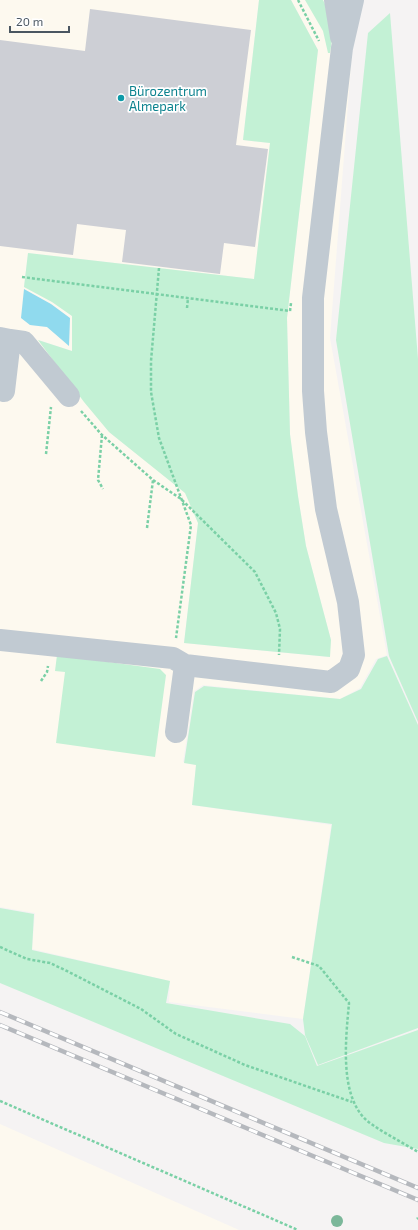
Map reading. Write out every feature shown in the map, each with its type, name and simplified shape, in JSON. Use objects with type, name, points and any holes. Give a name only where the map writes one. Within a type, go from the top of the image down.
[{"type":"street","points":[[335,0],[342,48]]},
{"type":"street","points":[[0,640],[331,682],[349,669],[354,655],[348,602],[326,509],[316,432],[313,391],[313,298],[342,48],[353,0]]},
{"type":"street","points":[[4,391],[5,339],[24,342],[58,391]]},
{"type":"street","points":[[176,732],[179,662]]},
{"type":"path","points":[[159,268],[156,294],[151,392],[159,438],[191,525],[179,662]]},
{"type":"path","points":[[22,277],[290,311],[313,311]]},
{"type":"path","points":[[187,308],[188,298]]},
{"type":"path","points":[[58,391],[102,435],[153,480],[181,499],[255,572],[276,613],[280,629],[277,676]]},
{"type":"path","points":[[46,454],[58,391]]},
{"type":"path","points":[[102,435],[98,480],[103,488]]},
{"type":"path","points":[[147,528],[153,480]]},
{"type":"path","points":[[40,681],[47,672],[48,666]]},
{"type":"path","points":[[0,947],[27,959],[50,963],[67,971],[141,1010],[176,1034],[245,1065],[352,1102],[369,1122],[418,1152]]},
{"type":"path","points":[[292,957],[319,966],[349,1003],[345,1051],[352,1102]]},
{"type":"path","points":[[0,1101],[298,1230]]},
{"type":"shaded area","points":[[0,0],[259,0],[243,140],[270,143],[254,279],[28,253],[24,287],[52,302],[72,316],[72,351],[39,340],[109,432],[185,492],[198,523],[184,643],[329,657],[331,640],[306,546],[290,434],[287,318],[318,50],[291,0],[356,0],[330,338],[387,655],[376,659],[360,688],[340,699],[203,685],[194,691],[183,762],[196,765],[192,805],[331,825],[303,1019],[169,1002],[170,981],[32,949],[35,913],[0,907]],"holes":[[[70,318],[69,345],[47,327],[30,325]]]},
{"type":"shaded area","points":[[0,1124],[239,1230],[0,1230]]},
{"type":"green space","points":[[259,0],[291,0],[318,50],[287,318],[290,434],[306,546],[331,640],[330,657],[184,643],[198,523],[185,493],[109,432],[84,402],[38,340],[72,351],[72,316],[52,302],[24,287],[28,253],[254,279],[270,143],[243,140]]},
{"type":"green space","points":[[305,0],[323,0],[325,4],[332,40],[330,53],[328,53],[323,31]]},
{"type":"green space","points":[[390,13],[418,359],[418,722],[389,656],[336,340],[368,33]]},
{"type":"green space","points":[[57,655],[160,669],[166,675],[155,757],[56,743],[65,672],[55,671]]},
{"type":"green space","points":[[387,656],[418,725],[418,1028],[318,1065],[305,1035],[303,1019],[332,824],[192,805],[196,765],[184,763],[195,692],[204,686],[340,699],[361,689],[378,659]]},
{"type":"green space","points":[[0,908],[34,914],[32,950],[170,981],[166,1003],[290,1024],[305,1036],[317,1066],[418,1030],[418,1149],[384,1143],[0,983]]},
{"type":"water","points":[[24,289],[51,304],[70,318],[69,346],[47,327],[30,325],[21,318]]},
{"type":"building","name":"Bürozentrum Almepark","points":[[90,9],[251,30],[236,145],[268,149],[255,247],[224,243],[220,274],[122,262],[126,230],[77,224],[73,255],[0,246],[0,40],[85,51]]},
{"type":"railway","points":[[0,1012],[418,1188]]},
{"type":"railway","points":[[0,1025],[418,1200]]},
{"type":"place","name":"Bürozentrum Almepark","points":[[121,98]]}]
